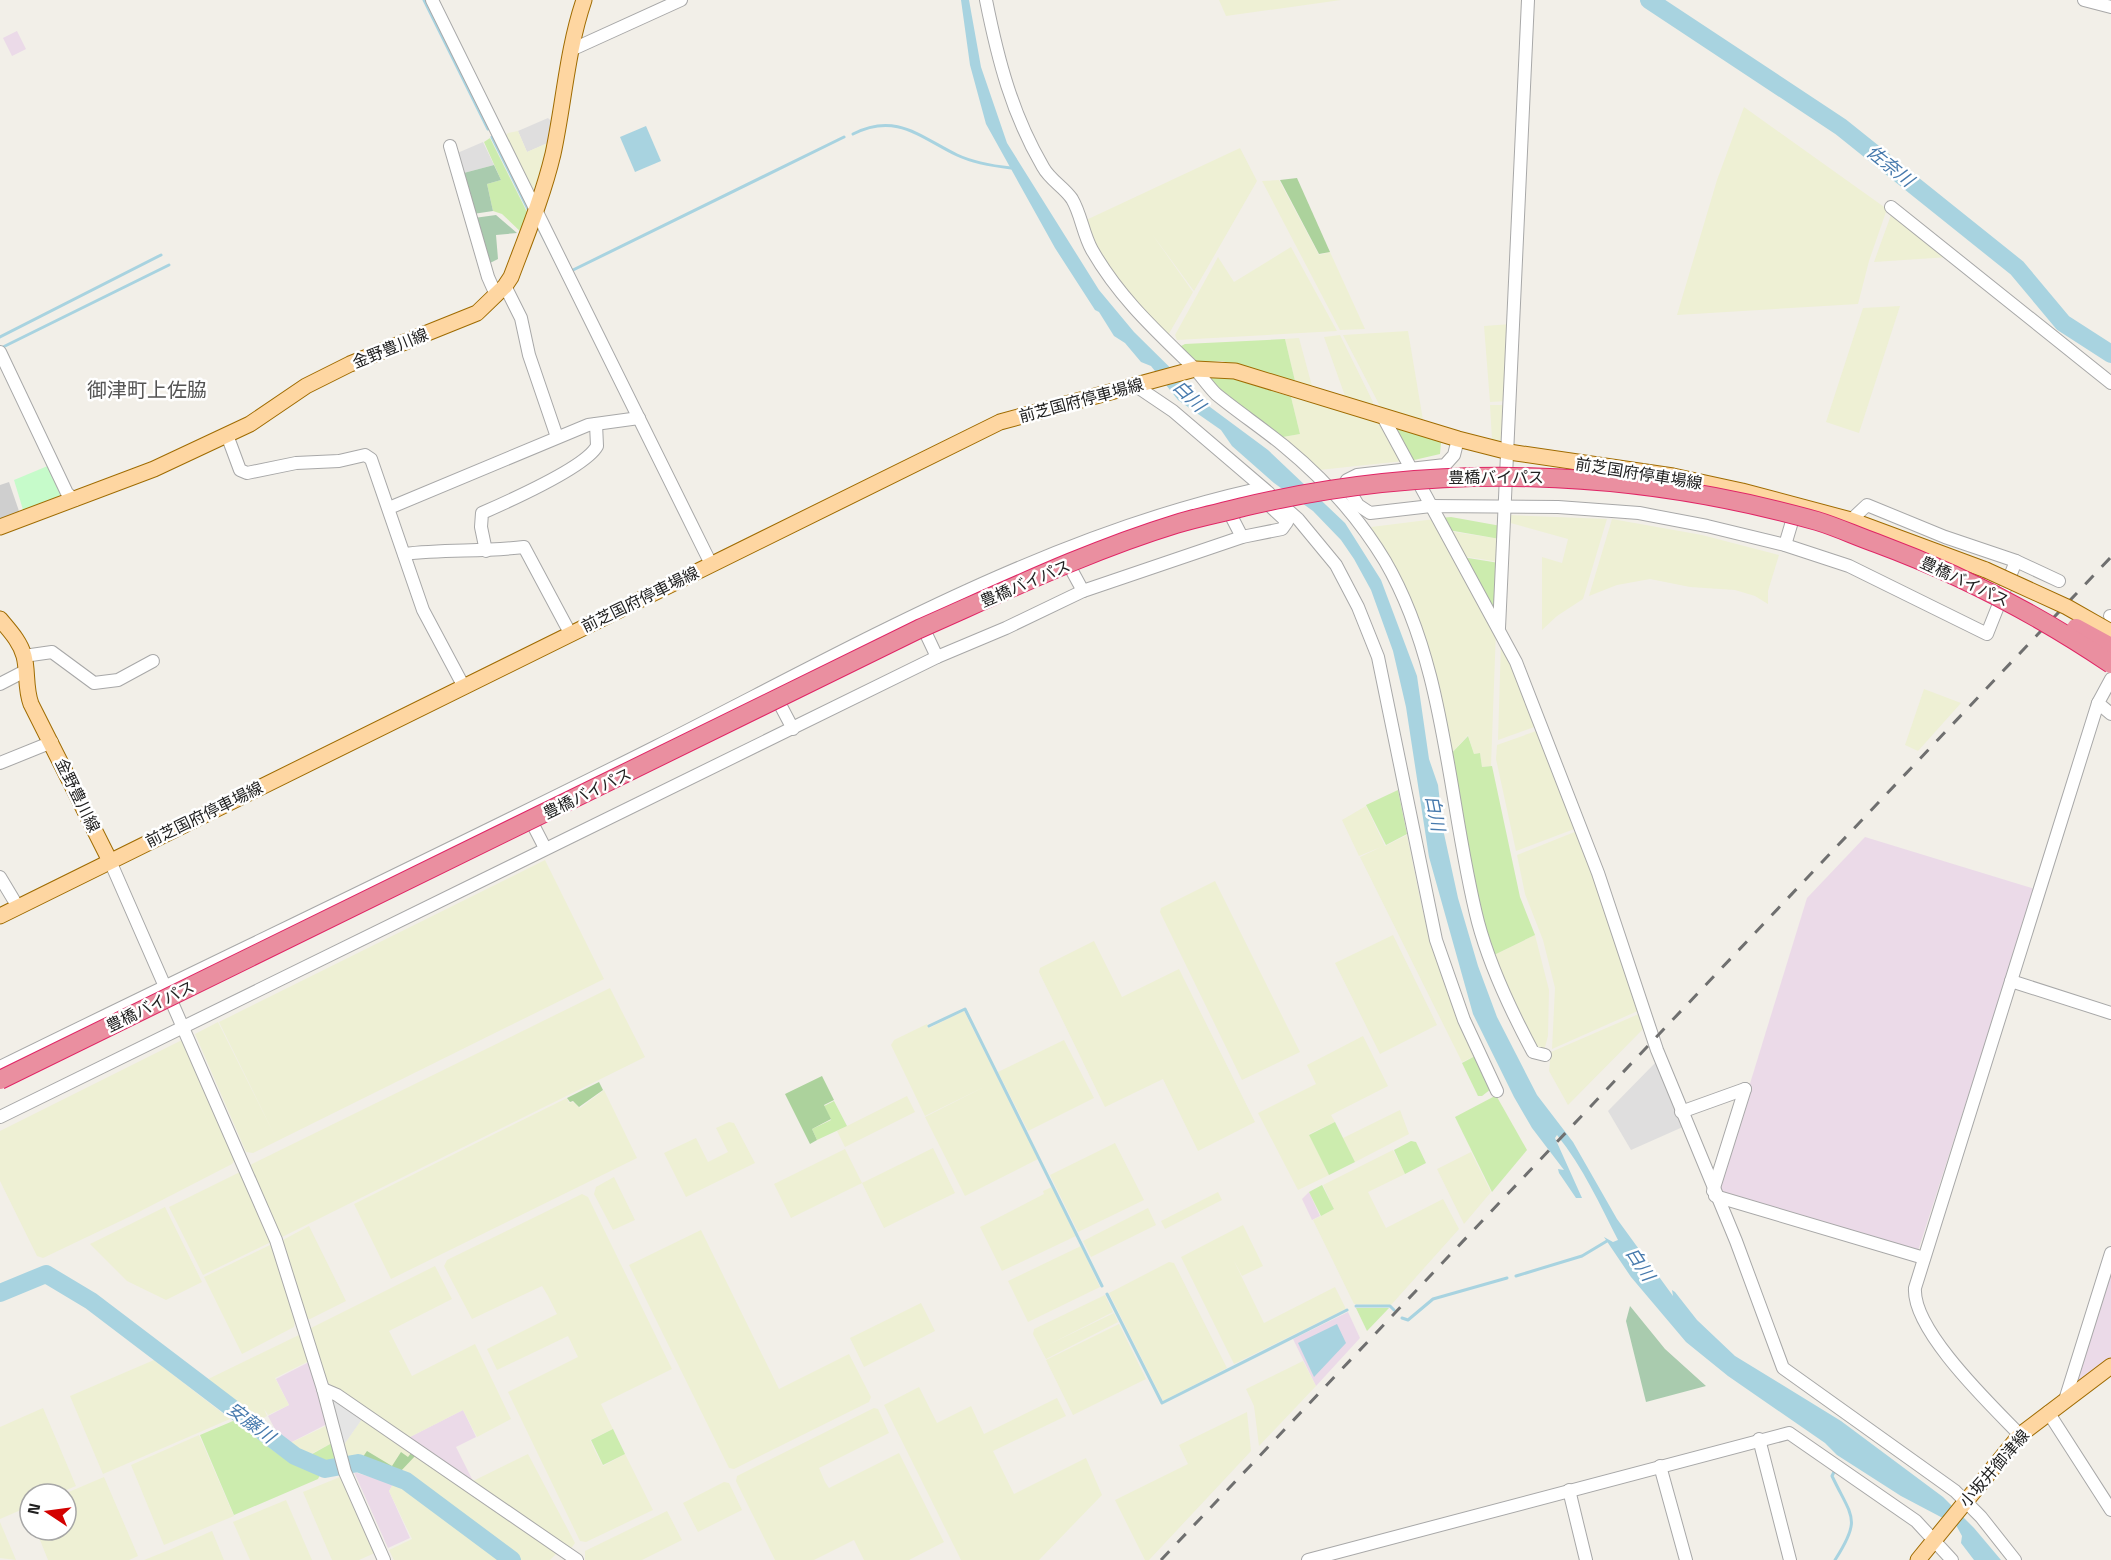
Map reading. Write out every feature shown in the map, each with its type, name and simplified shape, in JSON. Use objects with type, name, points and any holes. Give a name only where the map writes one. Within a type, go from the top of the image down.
[{"type":"highway","name":"豊橋バイパス","points":[[0,1080],[919,629],[1039,576],[1176,524],[1292,496],[1346,487],[1437,477],[1521,475],[1621,482],[1719,497],[1819,521],[1909,555],[1991,592],[2041,619],[2111,664]]},
{"type":"highway","name":"豊橋バイパス","points":[[0,1088],[933,630],[1039,582],[1176,531],[1280,505],[1345,494],[1438,484],[1521,482],[1620,490],[1714,503],[1819,531],[1903,561],[1984,595],[2111,670]]},
{"type":"highway","points":[[1991,592],[2111,647]]},
{"type":"highway","points":[[2065,641],[2111,679]]},
{"type":"main road","name":"金野豊川線","points":[[0,527],[75,500],[227,435],[250,424],[306,386],[350,364],[477,313],[501,291],[536,211],[553,156],[571,50],[584,0]]},
{"type":"main road","name":"前芝国府停車場線","points":[[110,861],[1000,422],[1193,369],[1235,371],[1383,417],[1509,452],[1673,476],[1742,491],[1851,520],[1986,570],[2067,607],[2111,632]]},
{"type":"main road","name":"金野豊川線","points":[[0,619],[16,639],[24,664],[31,704],[110,861]]},
{"type":"main road","points":[[0,916],[110,861]]},
{"type":"main road","name":"小坂井御津線","points":[[1918,1560],[1963,1502],[2020,1435],[2111,1366]]},
{"type":"street","points":[[432,0],[711,564]]},
{"type":"street","points":[[571,50],[681,0]]},
{"type":"street","points":[[986,0],[1001,71],[1015,114],[1045,171],[1071,198],[1094,253],[1144,321],[1215,393],[1285,446],[1327,486],[1372,542],[1400,590],[1425,660],[1473,900],[1485,945],[1505,997],[1533,1052],[1545,1055]]},
{"type":"street","points":[[1498,629],[1509,452],[1528,0]]},
{"type":"street","points":[[2084,0],[2111,7]]},
{"type":"street","points":[[450,146],[485,268],[521,318],[529,355],[557,437]]},
{"type":"street","points":[[1891,207],[2111,383]]},
{"type":"street","points":[[0,352],[67,493],[75,500]]},
{"type":"street","points":[[1139,385],[1173,411],[1299,519],[1336,565],[1358,607],[1378,657],[1436,940],[1464,1020],[1480,1051],[1493,1088],[1497,1091]]},
{"type":"street","points":[[1383,417],[1516,662],[1598,873],[1654,1040],[1714,1194],[1736,1241],[1783,1368],[1963,1502],[2015,1560]]},
{"type":"street","points":[[389,508],[501,463],[557,437],[596,424],[639,418]]},
{"type":"street","points":[[486,551],[482,513],[536,488],[590,455],[597,446],[596,424]]},
{"type":"street","points":[[227,435],[240,470],[247,473],[296,463],[339,462],[365,455],[371,459],[423,610],[464,687]]},
{"type":"street","points":[[1458,439],[1454,455],[1445,465],[1357,475],[1347,480],[1345,484],[1358,505],[1370,513],[1431,507],[1567,507],[1639,513],[1707,526],[1785,545],[1849,566],[1987,634],[2016,561]]},
{"type":"street","points":[[0,1067],[526,811],[917,614],[1060,549],[1222,497],[1253,490],[1287,522],[1282,529],[1242,537],[1083,591],[1006,628],[937,657],[0,1117]]},
{"type":"street","points":[[1222,497],[1242,537]]},
{"type":"street","points":[[1851,520],[1867,505],[1945,537],[2016,561],[2059,581]]},
{"type":"street","points":[[1785,545],[1797,506]]},
{"type":"street","points":[[404,554],[524,547],[570,633]]},
{"type":"street","points":[[1060,549],[1083,591]]},
{"type":"street","points":[[917,614],[937,657]]},
{"type":"street","points":[[0,684],[24,664],[52,652],[94,683],[118,680],[153,662]]},
{"type":"street","points":[[2020,1435],[1958,1371],[1917,1305],[1916,1288],[2098,703],[2111,679]]},
{"type":"street","points":[[772,688],[793,729]]},
{"type":"street","points":[[2098,703],[2111,714]]},
{"type":"street","points":[[0,763],[52,742]]},
{"type":"street","points":[[526,811],[545,848]]},
{"type":"street","points":[[110,861],[276,1240],[324,1389],[343,1466],[384,1560]]},
{"type":"street","points":[[0,877],[18,907]]},
{"type":"street","points":[[2011,981],[2111,1012]]},
{"type":"street","points":[[1682,1112],[1745,1089],[1714,1194]]},
{"type":"street","points":[[1714,1194],[1924,1258]]},
{"type":"street","points":[[2064,1400],[2111,1253]]},
{"type":"street","points":[[324,1389],[337,1395],[578,1560]]},
{"type":"street","points":[[2048,1412],[2111,1510]]},
{"type":"street","points":[[1308,1560],[1759,1438],[1789,1433],[1916,1521],[1935,1538],[1952,1560]]},
{"type":"street","points":[[1759,1438],[1790,1560]]},
{"type":"street","points":[[1660,1466],[1686,1560]]},
{"type":"street","points":[[1569,1490],[1586,1560]]},
{"type":"shaded area","points":[[17,31],[26,49],[12,56],[3,38]]},
{"type":"shaded area","points":[[548,118],[553,123],[550,142],[527,152],[518,131]]},
{"type":"shaded area","points":[[483,142],[494,165],[460,174],[455,154]]},
{"type":"shaded area","points":[[9,482],[20,514],[0,522],[0,485]]},
{"type":"shaded area","points":[[1865,837],[2035,889],[1918,1251],[1717,1191],[1807,898]]},
{"type":"shaded area","points":[[1658,1060],[1685,1126],[1631,1150],[1608,1111]]},
{"type":"shaded area","points":[[1309,1192],[1320,1216],[1312,1220],[1302,1199]]},
{"type":"shaded area","points":[[2111,1263],[2111,1358],[2071,1390]]},
{"type":"shaded area","points":[[1348,1312],[1360,1338],[1316,1386],[1293,1339]]},
{"type":"shaded area","points":[[309,1362],[327,1424],[284,1446],[268,1416],[289,1405],[276,1379]]},
{"type":"shaded area","points":[[334,1399],[362,1419],[343,1446],[331,1400]]},
{"type":"shaded area","points":[[463,1410],[476,1437],[456,1447],[474,1483],[408,1438]]},
{"type":"shaded area","points":[[354,1472],[393,1484],[389,1491],[410,1538],[388,1548]]},
{"type":"green space","points":[[1219,0],[1341,0],[1226,16]]},
{"type":"green space","points":[[1744,107],[1887,209],[1869,261],[1858,304],[1677,315],[1717,180]]},
{"type":"green space","points":[[518,131],[527,152],[550,142],[534,197],[504,137],[508,133]]},
{"type":"green space","points":[[490,138],[528,214],[522,233],[502,214],[493,211],[487,184],[501,180],[484,142]]},
{"type":"green space","points":[[1240,148],[1257,181],[1194,291],[1152,234],[1193,292],[1167,337],[1145,317],[1094,246],[1084,221]]},
{"type":"green space","points":[[494,165],[501,180],[487,184],[493,211],[473,214],[460,174]]},
{"type":"green space","points":[[1297,178],[1330,252],[1319,254],[1280,180]]},
{"type":"green space","points":[[1279,180],[1319,255],[1330,252],[1365,329],[1340,330],[1262,181]]},
{"type":"green space","points":[[1895,214],[1949,257],[1874,262],[1891,215]]},
{"type":"green space","points":[[496,215],[517,233],[496,235],[498,259],[488,264],[474,218]]},
{"type":"green space","points":[[1291,247],[1337,331],[1177,340],[1175,335],[1218,257],[1234,282]]},
{"type":"green space","points":[[1900,306],[1859,433],[1826,422],[1863,308]]},
{"type":"green space","points":[[1511,324],[1507,401],[1490,402],[1484,326]]},
{"type":"green space","points":[[1408,331],[1423,420],[1381,408],[1343,335]]},
{"type":"green space","points":[[1340,335],[1373,405],[1345,396],[1324,337]]},
{"type":"green space","points":[[1299,338],[1312,386],[1295,381],[1285,339]]},
{"type":"green space","points":[[1285,339],[1295,381],[1222,361],[1192,363],[1179,347],[1185,344]]},
{"type":"green space","points":[[1205,377],[1234,379],[1291,397],[1300,434],[1283,437],[1216,391]]},
{"type":"green space","points":[[1291,397],[1385,424],[1404,461],[1319,470],[1284,437],[1300,434]]},
{"type":"green space","points":[[1490,405],[1507,405],[1505,444],[1492,440]]},
{"type":"green space","points":[[1392,427],[1441,442],[1440,454],[1410,461]]},
{"type":"green space","points":[[50,465],[63,497],[24,513],[14,480]]},
{"type":"green space","points":[[1508,515],[1607,519],[1583,599],[1557,616],[1542,630],[1542,557],[1562,563],[1568,539],[1507,522]]},
{"type":"green space","points":[[1451,517],[1501,526],[1500,539],[1448,530],[1440,518]]},
{"type":"green space","points":[[1435,519],[1496,630],[1491,766],[1482,767],[1480,753],[1474,754],[1468,735],[1448,757],[1430,660],[1390,560],[1371,527]]},
{"type":"green space","points":[[1612,519],[1702,535],[1779,555],[1768,591],[1768,604],[1755,596],[1735,590],[1690,587],[1650,579],[1617,585],[1589,596]]},
{"type":"green space","points":[[1448,531],[1500,539],[1499,562],[1462,556]]},
{"type":"green space","points":[[1462,557],[1499,563],[1497,617]]},
{"type":"green space","points":[[1501,642],[1537,726],[1498,740]]},
{"type":"green space","points":[[1924,689],[1961,703],[1918,751],[1905,745]]},
{"type":"green space","points":[[1539,730],[1577,828],[1516,851],[1496,759],[1497,745]]},
{"type":"green space","points":[[1468,736],[1474,754],[1480,753],[1482,767],[1492,766],[1520,897],[1535,935],[1494,955],[1477,899],[1448,757]]},
{"type":"green space","points":[[1398,790],[1407,834],[1386,845],[1366,805]]},
{"type":"green space","points":[[1366,806],[1385,846],[1407,835],[1422,908],[1440,970],[1477,1055],[1462,1062],[1360,857],[1381,847],[1359,856],[1342,820]]},
{"type":"green space","points":[[1577,831],[1640,1010],[1552,1049],[1555,988],[1543,940],[1525,894],[1517,855]]},
{"type":"green space","points":[[545,860],[604,979],[253,1153],[246,1152],[195,1034],[218,1022],[276,1138],[219,1022]]},
{"type":"green space","points":[[1215,881],[1300,1052],[1242,1080],[1160,912],[1161,908]]},
{"type":"green space","points":[[1393,935],[1437,1025],[1380,1054],[1335,963]]},
{"type":"green space","points":[[1535,935],[1549,990],[1548,1036],[1544,1051],[1534,1050],[1494,955]]},
{"type":"green space","points":[[1094,941],[1122,997],[1179,969],[1255,1122],[1198,1151],[1163,1079],[1105,1107],[1039,972],[1040,968]]},
{"type":"green space","points":[[610,988],[645,1057],[280,1238],[250,1167],[252,1164]]},
{"type":"green space","points":[[964,1011],[1038,1159],[965,1196],[925,1117],[984,1087],[925,1116],[891,1045],[894,1040],[927,1024],[929,1028]]},
{"type":"green space","points":[[1641,1013],[1645,1027],[1568,1105],[1549,1071],[1551,1052]]},
{"type":"green space","points":[[1363,1036],[1388,1086],[1331,1115],[1335,1122],[1309,1134],[1329,1175],[1298,1190],[1258,1113],[1316,1084],[1307,1065]]},
{"type":"green space","points":[[182,1040],[235,1159],[232,1164],[43,1258],[37,1256],[0,1181],[0,1131]]},
{"type":"green space","points":[[1064,1040],[1094,1098],[1028,1131],[998,1072]]},
{"type":"green space","points":[[1477,1055],[1491,1089],[1482,1096],[1478,1096],[1462,1063]]},
{"type":"green space","points":[[822,1076],[834,1100],[824,1105],[831,1119],[812,1129],[817,1140],[810,1144],[785,1094]]},
{"type":"green space","points":[[599,1082],[603,1090],[579,1107],[567,1098]]},
{"type":"green space","points":[[604,1090],[637,1158],[391,1279],[354,1204],[567,1098],[569,1103],[573,1102],[580,1108]]},
{"type":"green space","points":[[907,1096],[915,1112],[845,1147],[837,1131]]},
{"type":"green space","points":[[1497,1097],[1527,1150],[1492,1192],[1455,1117]]},
{"type":"green space","points":[[834,1101],[847,1126],[817,1140],[812,1129],[831,1120],[824,1106]]},
{"type":"green space","points":[[1400,1110],[1409,1134],[1355,1162],[1343,1138]]},
{"type":"green space","points":[[729,1122],[734,1123],[755,1163],[686,1197],[664,1153],[696,1138],[708,1162],[728,1152],[716,1128]]},
{"type":"green space","points":[[1335,1122],[1355,1162],[1329,1175],[1309,1135]]},
{"type":"green space","points":[[1411,1141],[1416,1142],[1426,1163],[1405,1174],[1394,1150]]},
{"type":"green space","points":[[1115,1143],[1144,1200],[1078,1232],[1050,1175]]},
{"type":"green space","points":[[933,1148],[955,1193],[884,1228],[862,1183]]},
{"type":"green space","points":[[845,1149],[862,1183],[791,1218],[774,1184]]},
{"type":"green space","points":[[1393,1150],[1405,1174],[1368,1192],[1386,1228],[1443,1199],[1459,1229],[1391,1305],[1354,1304],[1313,1220],[1334,1209],[1323,1185]]},
{"type":"green space","points":[[1471,1152],[1491,1192],[1464,1224],[1437,1169]]},
{"type":"green space","points":[[240,1172],[271,1242],[203,1275],[169,1207]]},
{"type":"green space","points":[[614,1177],[635,1220],[613,1230],[594,1194],[596,1187]]},
{"type":"green space","points":[[1322,1185],[1334,1209],[1321,1216],[1309,1192]]},
{"type":"green space","points":[[1052,1187],[1076,1236],[1002,1271],[980,1227],[1044,1194],[1043,1191]]},
{"type":"green space","points":[[1218,1192],[1222,1200],[1165,1229],[1161,1221]]},
{"type":"green space","points":[[582,1194],[588,1197],[672,1369],[601,1404],[613,1429],[590,1440],[595,1451],[603,1466],[625,1454],[653,1510],[586,1542],[580,1541],[508,1392],[578,1357],[568,1336],[497,1370],[487,1349],[557,1314],[548,1296],[542,1286],[472,1319],[444,1266],[447,1260]]},
{"type":"green space","points":[[165,1207],[202,1282],[166,1300],[127,1281],[90,1244]]},
{"type":"green space","points":[[1148,1208],[1156,1225],[1091,1257],[1083,1241]]},
{"type":"green space","points":[[1243,1225],[1263,1266],[1242,1276],[1234,1261],[1264,1323],[1335,1287],[1346,1309],[1234,1364],[1181,1257]]},
{"type":"green space","points":[[309,1226],[346,1301],[310,1319],[305,1318],[281,1241]]},
{"type":"green space","points":[[701,1230],[779,1389],[849,1354],[871,1397],[869,1402],[734,1469],[729,1468],[629,1265]]},
{"type":"green space","points":[[272,1244],[295,1319],[294,1327],[242,1354],[204,1277]]},
{"type":"green space","points":[[1081,1246],[1100,1287],[1028,1322],[1008,1281]]},
{"type":"green space","points":[[1169,1262],[1174,1263],[1227,1368],[1163,1401],[1109,1293]]},
{"type":"green space","points":[[435,1266],[452,1299],[389,1331],[412,1376],[475,1344],[511,1419],[477,1437],[463,1410],[408,1438],[327,1382],[309,1334],[311,1328]]},
{"type":"green space","points":[[1105,1295],[1113,1312],[1048,1345],[1114,1313],[1118,1322],[1046,1359],[1033,1334],[1034,1329]]},
{"type":"green space","points":[[921,1303],[935,1331],[864,1367],[850,1338]]},
{"type":"green space","points":[[1630,1306],[1665,1349],[1706,1386],[1646,1402],[1626,1321]]},
{"type":"green space","points":[[1356,1308],[1389,1308],[1367,1331]]},
{"type":"green space","points":[[1119,1324],[1146,1379],[1073,1415],[1046,1360]]},
{"type":"green space","points":[[299,1335],[309,1361],[275,1378],[289,1405],[268,1415],[264,1409],[267,1416],[254,1423],[200,1383]]},
{"type":"green space","points":[[154,1360],[230,1419],[103,1474],[70,1396]]},
{"type":"green space","points":[[1303,1361],[1316,1386],[1259,1446],[1254,1406],[1246,1389]]},
{"type":"green space","points":[[919,1387],[937,1423],[971,1406],[984,1434],[1057,1398],[1066,1416],[993,1451],[1014,1494],[1086,1458],[1102,1495],[1039,1560],[961,1560],[884,1405]]},
{"type":"green space","points":[[43,1408],[74,1482],[18,1482],[18,1511],[0,1519],[0,1427]]},
{"type":"green space","points":[[874,1408],[878,1409],[889,1433],[819,1468],[825,1482],[829,1488],[899,1453],[944,1542],[909,1560],[864,1560],[854,1540],[814,1560],[775,1560],[736,1481],[737,1476]]},
{"type":"green space","points":[[1247,1412],[1251,1451],[1149,1560],[1145,1560],[1115,1500],[1188,1464],[1179,1445]]},
{"type":"green space","points":[[362,1419],[558,1552],[550,1560],[519,1560],[400,1472],[359,1461],[348,1463],[343,1446]]},
{"type":"green space","points":[[233,1421],[278,1454],[320,1475],[318,1479],[234,1515],[200,1435]]},
{"type":"green space","points":[[328,1425],[332,1443],[305,1457],[284,1446]]},
{"type":"green space","points":[[613,1429],[625,1454],[603,1465],[591,1440]]},
{"type":"green space","points":[[199,1435],[234,1516],[164,1545],[131,1465]]},
{"type":"green space","points":[[332,1443],[338,1464],[328,1466],[305,1458]]},
{"type":"green space","points":[[367,1451],[392,1466],[401,1452],[408,1457],[411,1453],[416,1455],[400,1472],[360,1461]]},
{"type":"green space","points":[[528,1454],[575,1543],[570,1550],[473,1481]]},
{"type":"green space","points":[[104,1477],[138,1556],[129,1560],[48,1560],[41,1542],[78,1542],[78,1488]]},
{"type":"green space","points":[[340,1477],[343,1478],[377,1552],[359,1560],[332,1560],[303,1492]]},
{"type":"green space","points":[[724,1482],[729,1483],[742,1510],[698,1532],[683,1503]]},
{"type":"green space","points":[[393,1484],[498,1560],[394,1560],[389,1550],[412,1539],[389,1491]]},
{"type":"green space","points":[[286,1500],[312,1560],[250,1560],[233,1522]]},
{"type":"green space","points":[[667,1511],[682,1540],[642,1560],[585,1560],[585,1551]]},
{"type":"green space","points":[[0,1522],[16,1560],[0,1558]]},
{"type":"green space","points":[[212,1531],[224,1560],[144,1560],[169,1550]]},
{"type":"water","name":"白川","points":[[961,0],[969,0],[981,67],[1007,143],[1099,290],[1134,332],[1210,407],[1268,450],[1345,523],[1381,580],[1417,676],[1429,759],[1438,785],[1443,829],[1458,898],[1478,966],[1497,1017],[1537,1095],[1573,1142],[1617,1219],[1673,1296],[1672,1290],[1697,1320],[1735,1356],[1841,1421],[1943,1497],[1974,1528],[2001,1560],[1974,1560],[1961,1543],[1962,1536],[1956,1525],[1901,1496],[1837,1455],[1825,1443],[1728,1376],[1686,1342],[1631,1277],[1604,1237],[1613,1242],[1618,1240],[1583,1173],[1557,1135],[1555,1138],[1582,1198],[1576,1198],[1559,1173],[1558,1169],[1564,1170],[1532,1128],[1473,1014],[1429,857],[1406,707],[1393,651],[1371,590],[1341,540],[1313,511],[1274,483],[1232,446],[1221,430],[1178,400],[1151,366],[1141,362],[1125,343],[1114,336],[1099,312],[1095,310],[1055,248],[986,124],[970,65]]},
{"type":"water","points":[[646,126],[661,161],[635,172],[620,137]]},
{"type":"water","points":[[1337,1324],[1346,1343],[1314,1377],[1298,1343]]},
{"type":"waterway","points":[[424,0],[488,129]]},
{"type":"waterway","name":"佐奈川","points":[[1649,0],[1841,127],[2017,268],[2063,323],[2111,354]]},
{"type":"waterway","points":[[853,134],[882,125],[895,126],[919,135],[963,158],[1011,168]]},
{"type":"waterway","points":[[492,137],[529,211]]},
{"type":"waterway","points":[[571,271],[844,137]]},
{"type":"waterway","points":[[537,225],[563,275]]},
{"type":"waterway","points":[[0,337],[161,255]]},
{"type":"waterway","points":[[3,347],[169,265]]},
{"type":"waterway","points":[[929,1026],[965,1009],[1102,1286]]},
{"type":"waterway","points":[[1516,1276],[1582,1256],[1607,1241]]},
{"type":"waterway","name":"安藤川","points":[[0,1293],[46,1274],[91,1301],[295,1456],[325,1469],[358,1463],[406,1481],[512,1560]]},
{"type":"waterway","points":[[1402,1318],[1408,1320],[1433,1299],[1507,1278]]},
{"type":"waterway","points":[[1107,1294],[1162,1403],[1347,1310]]},
{"type":"waterway","points":[[1356,1306],[1390,1306],[1394,1310]]},
{"type":"waterway","points":[[1834,1472],[1832,1476],[1851,1518],[1849,1535],[1835,1560]]},
{"type":"railway","points":[[1161,1560],[2111,557]]},
{"type":"district","name":"御津町上佐脇","points":[[147,390]]}]
